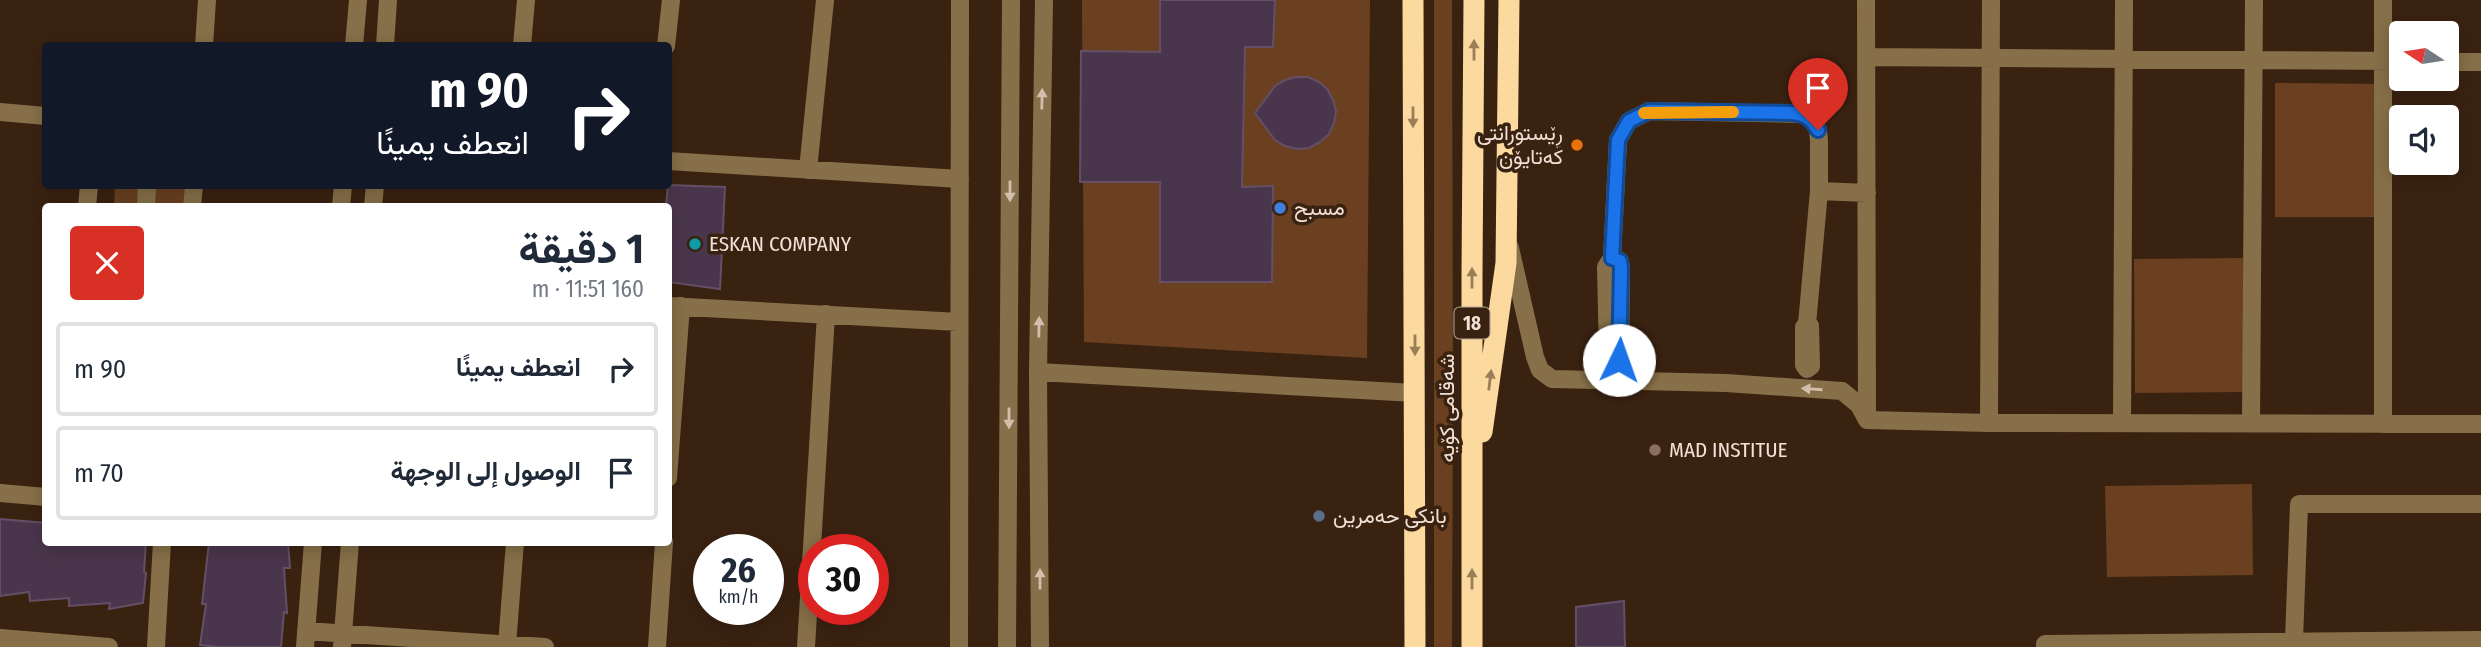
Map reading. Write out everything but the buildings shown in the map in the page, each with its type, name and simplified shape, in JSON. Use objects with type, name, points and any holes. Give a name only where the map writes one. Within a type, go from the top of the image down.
[{"type":"highway","name":"شەقامی کۆیە","points":[[1412,0],[1415,647]]},
{"type":"highway","name":"شەقامی کۆیە","points":[[1472,647],[1474,0]]},
{"type":"highway","points":[[1472,496],[1503,288],[1507,237],[1509,1]]},
{"type":"street","points":[[204,42],[207,0]]},
{"type":"street","points":[[354,42],[358,0]]},
{"type":"street","points":[[385,42],[388,0]]},
{"type":"street","points":[[522,42],[526,0]]},
{"type":"street","points":[[666,42],[671,0]]},
{"type":"street","points":[[808,170],[825,0]]},
{"type":"street","points":[[959,647],[960,0]]},
{"type":"street","points":[[1007,647],[1011,0]]},
{"type":"street","points":[[1041,647],[1038,372],[1044,0]]},
{"type":"street","points":[[1866,0],[1867,419]]},
{"type":"street","points":[[1989,423],[1991,0]]},
{"type":"street","points":[[2122,423],[2124,0]]},
{"type":"street","points":[[2251,424],[2254,0]]},
{"type":"street","points":[[2383,0],[2389,41]]},
{"type":"street","points":[[1867,57],[2389,61]]},
{"type":"street","points":[[2459,62],[2481,62]]},
{"type":"street","points":[[2383,424],[2391,91]]},
{"type":"street","points":[[1612,258],[1620,261],[1621,268],[1620,355],[1619,360],[1614,362],[1608,355],[1606,267],[1612,258],[1618,140],[1629,121],[1638,114],[1649,111],[1803,114],[1812,120],[1818,130],[1819,191],[1807,324]]},
{"type":"street","points":[[0,112],[42,116]]},
{"type":"street","points":[[672,161],[960,179]]},
{"type":"street","points":[[1819,191],[1867,193]]},
{"type":"street","points":[[1507,237],[1535,357],[1541,370],[1552,379],[1726,383],[1842,391],[1859,405],[1867,419]]},
{"type":"street","points":[[672,380],[675,306],[959,321]]},
{"type":"street","points":[[806,647],[826,314]]},
{"type":"street","points":[[1038,372],[1415,393]]},
{"type":"street","points":[[1867,419],[1989,423],[2481,424]]},
{"type":"street","points":[[0,493],[42,497]]},
{"type":"street","points":[[2294,641],[2299,504],[2481,504]]},
{"type":"street","points":[[156,647],[162,546]]},
{"type":"street","points":[[313,546],[306,639],[545,647]]},
{"type":"street","points":[[343,640],[350,546]]},
{"type":"street","points":[[507,645],[515,546]]},
{"type":"street","points":[[657,647],[664,546]]},
{"type":"street","points":[[0,638],[109,647]]},
{"type":"street","points":[[2045,647],[2045,644],[2255,644],[2294,641],[2345,644],[2481,640]]},
{"type":"shaded area","points":[[1082,0],[1370,0],[1367,358],[1084,342]]},
{"type":"shaded area","points":[[1434,0],[1452,0],[1452,647],[1434,647]]},
{"type":"shaded area","points":[[2275,83],[2385,84],[2384,217],[2275,217]]},
{"type":"shaded area","points":[[115,189],[185,189],[183,203],[114,203]]},
{"type":"shaded area","points":[[2243,258],[2243,392],[2135,393],[2134,259]]},
{"type":"shaded area","points":[[2252,484],[2253,575],[2107,577],[2105,486]]},
{"type":"slow traffic","points":[[1644,113],[1733,112]]},
{"type":"place","name":"ڕێستورانتی کەتایۆن","points":[[1577,145]]},
{"type":"place","name":"مسبح","points":[[1280,208]]},
{"type":"place","name":"ESKAN COMPANY","points":[[695,244]]},
{"type":"place","name":"MAD INSTITUE","points":[[1655,450]]},
{"type":"place","name":"بانكی حه‌مرین","points":[[1319,516]]},
{"type":"route","points":[[1619,360],[1621,268],[1620,261],[1612,258],[1618,140],[1629,121],[1638,114],[1649,111],[1792,113],[1803,114],[1812,120],[1818,130]]}]
